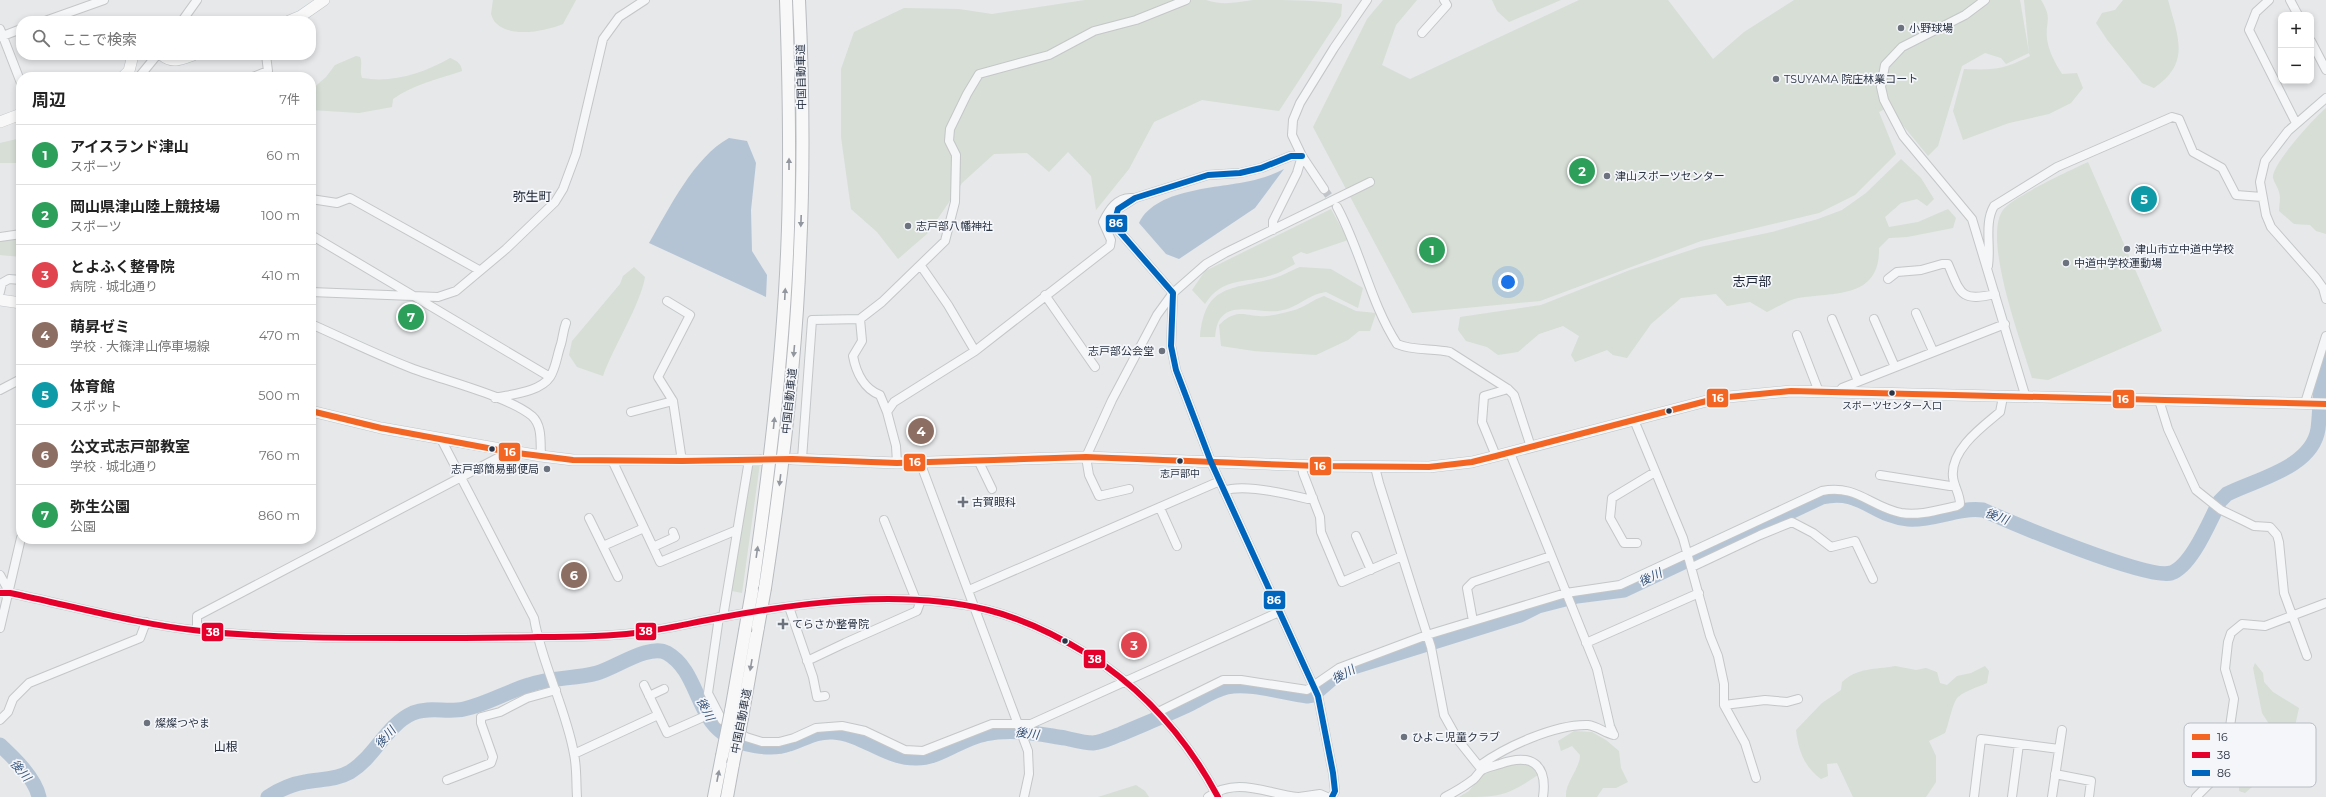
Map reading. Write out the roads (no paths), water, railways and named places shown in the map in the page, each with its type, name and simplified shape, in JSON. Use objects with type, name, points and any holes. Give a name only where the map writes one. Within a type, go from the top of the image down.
[{"type":"highway","name":"中国自動車道","points":[[714,797],[752,591],[771,451],[787,253],[789,126],[786,0]]},
{"type":"highway","name":"中国自動車道","points":[[727,797],[765,588],[785,443],[800,259],[802,125],[799,0]]},
{"type":"main road","points":[[301,16],[324,0]]},
{"type":"main road","points":[[128,72],[132,60]]},
{"type":"main road","points":[[0,122],[16,116]]},
{"type":"main road","points":[[0,300],[16,302]]},
{"type":"main road","points":[[797,459],[897,463],[1086,457],[1302,465],[1429,467],[1472,462],[1736,395],[1820,392],[2326,404]]},
{"type":"main road","points":[[316,412],[382,428],[509,452],[573,460],[754,460]]},
{"type":"street","points":[[58,16],[104,0]]},
{"type":"street","points":[[185,16],[196,0]]},
{"type":"street","points":[[316,292],[438,297],[456,291],[543,214],[555,202],[563,189],[576,154],[603,39],[619,17],[645,0]]},
{"type":"street","points":[[797,459],[812,320],[860,319],[882,302],[921,266],[945,241],[955,196],[956,155],[949,140],[950,129],[967,94],[979,74],[1049,55],[1094,31],[1136,20],[1186,0]]},
{"type":"street","points":[[1324,188],[1302,156],[1292,135],[1293,120],[1300,104],[1334,48],[1367,0]]},
{"type":"street","points":[[1985,0],[1965,15],[1902,47],[1885,65],[1881,87],[1884,100],[1903,136],[1972,219],[2005,324],[2026,398]]},
{"type":"street","points":[[2269,0],[2256,12],[2249,30],[2296,123]]},
{"type":"street","points":[[2290,0],[2296,12]]},
{"type":"street","points":[[1422,33],[1447,2]]},
{"type":"street","points":[[16,30],[1,34],[17,72]]},
{"type":"street","points":[[2314,47],[2326,70]]},
{"type":"street","points":[[143,72],[153,60]]},
{"type":"street","points":[[266,72],[268,71],[267,60]]},
{"type":"street","points":[[2326,98],[2296,123],[2265,161],[2260,182],[2262,197],[2270,227],[2316,278],[2323,288],[2326,299]]},
{"type":"street","points":[[1987,268],[1990,256],[1989,227],[1991,212],[1994,206],[2057,167],[2172,117],[2179,118],[2193,152],[2222,168],[2236,195],[2262,197]]},
{"type":"street","points":[[1302,156],[1292,156],[1261,168],[1240,173],[1208,175],[1135,198],[1118,209],[1115,220],[1120,232],[1173,293],[1171,346],[1176,370],[1211,462],[1315,691],[1333,773],[1335,791],[1332,797]]},
{"type":"street","points":[[1273,230],[1273,221],[1297,173],[1302,156]]},
{"type":"street","points":[[1129,489],[1099,496],[1088,475],[1086,457],[1112,400],[1157,315],[1173,293],[1206,264],[1370,182]]},
{"type":"street","points":[[887,412],[894,402],[975,351],[1045,295],[1110,246],[1111,240],[1103,222],[1108,211],[1126,197],[1135,198]]},
{"type":"street","points":[[316,200],[337,204],[350,198],[479,270]]},
{"type":"street","points":[[1337,207],[1354,242],[1366,280],[1397,344],[1404,347],[1439,349],[1450,352],[1508,389],[1514,395],[1531,447]]},
{"type":"street","points":[[0,237],[16,235]]},
{"type":"street","points":[[316,238],[550,378]]},
{"type":"street","points":[[1888,279],[1897,272],[1921,270],[1942,264],[1948,264],[1959,291],[1970,298],[1995,294]]},
{"type":"street","points":[[921,266],[948,305],[975,351]]},
{"type":"street","points":[[0,292],[2,283],[9,279],[16,280]]},
{"type":"street","points":[[1045,295],[1095,366]]},
{"type":"street","points":[[667,301],[690,315],[658,377],[673,401],[682,461]]},
{"type":"street","points":[[1916,313],[1933,351]]},
{"type":"street","points":[[860,319],[862,341],[853,356],[855,366],[870,391],[880,395],[887,412],[896,446],[897,463]]},
{"type":"street","points":[[1832,319],[1858,381]]},
{"type":"street","points":[[1874,319],[1895,366]]},
{"type":"street","points":[[496,398],[532,389],[543,384],[550,378],[562,341],[562,331],[566,323]]},
{"type":"street","points":[[1838,393],[1842,388],[1858,381],[2005,324]]},
{"type":"street","points":[[316,326],[349,343],[412,368],[496,398],[533,417],[540,428],[541,456]]},
{"type":"street","points":[[1797,334],[1820,392]]},
{"type":"street","points":[[2308,403],[2326,336]]},
{"type":"street","points":[[0,390],[16,382]]},
{"type":"street","points":[[1496,456],[1482,422],[1484,396],[1508,389]]},
{"type":"street","points":[[1690,560],[1822,491],[1849,491],[1887,509],[1915,514],[1960,504],[1953,473],[1958,455],[1977,431],[2000,412],[2002,397]]},
{"type":"street","points":[[2159,400],[2168,429],[2196,490],[2221,510],[2254,526],[2270,527],[2274,530],[2279,542],[2284,593],[2307,656]]},
{"type":"street","points":[[631,412],[673,401]]},
{"type":"street","points":[[1634,420],[1654,472],[1676,518],[1690,560],[1710,636],[1718,656],[1724,684],[1724,705],[1745,743],[1756,778]]},
{"type":"street","points":[[441,439],[534,618],[537,637],[550,672],[574,754],[577,797]]},
{"type":"street","points":[[197,630],[197,616],[509,452]]},
{"type":"street","points":[[1445,797],[1463,787],[1480,768],[1530,739],[1557,730],[1590,725],[1614,735],[1610,726],[1599,675],[1510,453]]},
{"type":"street","points":[[612,460],[660,562],[737,530]]},
{"type":"street","points":[[754,460],[737,530],[708,693],[722,720],[746,737],[762,742],[779,742],[794,738],[816,728],[842,726],[865,731],[905,750],[923,751],[992,724],[1032,724],[1279,612]]},
{"type":"street","points":[[978,460],[992,489]]},
{"type":"street","points":[[920,462],[1023,737],[1030,762],[1024,797]]},
{"type":"street","points":[[1302,465],[1303,473],[1320,517],[1321,532],[1342,582],[1402,556]]},
{"type":"street","points":[[1375,467],[1429,640],[1444,715],[1458,740],[1480,768]]},
{"type":"street","points":[[1637,543],[1624,543],[1610,518],[1612,498],[1654,472]]},
{"type":"street","points":[[1880,475],[1950,486],[1955,485]]},
{"type":"street","points":[[969,590],[1220,481]]},
{"type":"street","points":[[1224,491],[1230,488],[1263,490],[1308,499],[1313,498]]},
{"type":"street","points":[[1160,508],[1177,546]]},
{"type":"street","points":[[589,518],[618,577]]},
{"type":"street","points":[[808,662],[845,642],[916,611],[919,600],[884,520]]},
{"type":"street","points":[[1315,691],[1339,668],[1429,640],[1473,621],[1620,585],[1690,560],[1787,522],[1792,522],[1813,533],[1831,547],[1852,540],[1855,541],[1873,579]]},
{"type":"street","points":[[603,546],[644,528]]},
{"type":"street","points":[[653,547],[675,537],[673,532]]},
{"type":"street","points":[[1356,536],[1370,570]]},
{"type":"street","points":[[0,628],[10,593],[20,544]]},
{"type":"street","points":[[1473,621],[1467,588],[1473,582],[1551,556]]},
{"type":"street","points":[[0,575],[10,593]]},
{"type":"street","points":[[0,587],[10,593]]},
{"type":"street","points":[[1586,643],[1699,592]]},
{"type":"street","points":[[0,593],[10,593],[146,622],[197,630],[304,638],[537,637],[634,633],[721,617],[789,607],[856,601],[919,600],[974,607],[1018,619],[1046,632],[1076,647],[1126,682],[1159,712],[1184,742],[1217,794]]},
{"type":"street","points":[[2231,723],[2234,699],[2225,669],[2228,642],[2231,633],[2242,624],[2265,626],[2326,603]]},
{"type":"street","points":[[789,607],[813,677],[817,697],[825,696]]},
{"type":"street","points":[[0,720],[8,712],[13,699],[29,683],[140,638],[146,622]]},
{"type":"street","points":[[1159,712],[1224,680],[1241,680],[1315,691]]},
{"type":"street","points":[[644,685],[667,733],[701,718]]},
{"type":"street","points":[[447,780],[491,763],[493,757],[481,723],[481,717],[500,712],[527,698],[555,688]]},
{"type":"street","points":[[649,696],[664,689]]},
{"type":"street","points":[[1724,705],[1765,700],[1787,702],[1798,699]]},
{"type":"street","points":[[574,754],[658,715]]},
{"type":"street","points":[[2052,797],[2062,730]]},
{"type":"street","points":[[1974,797],[1981,739],[2059,749]]},
{"type":"street","points":[[2012,797],[2019,744]]},
{"type":"street","points":[[1480,768],[1512,759],[1526,760],[1536,764],[1544,777],[1543,797]]},
{"type":"street","points":[[2055,774],[2091,781],[2089,797]]},
{"type":"street","points":[[1208,797],[1234,786],[1264,789],[1279,796],[1298,797],[1320,794],[1327,797]]},
{"type":"street","points":[[2196,797],[2206,787]]},
{"type":"water","points":[[729,138],[747,141],[756,163],[751,210],[752,251],[767,275],[766,297],[649,243],[683,185],[705,158],[716,147]]},
{"type":"water","points":[[1284,169],[1255,208],[1179,259],[1166,254],[1139,223],[1148,211],[1160,202],[1176,195],[1258,179]]},
{"type":"waterway","name":"後川","points":[[268,797],[295,784],[345,775],[359,766],[395,725],[413,713],[426,710],[458,710],[472,707],[537,682],[597,673],[632,657],[651,651],[667,653],[685,670],[701,704],[714,725],[723,733],[737,741],[755,746],[781,746],[815,734],[833,732],[854,737],[894,754],[915,758],[933,755],[976,736],[995,732],[1025,732],[1093,743],[1104,741],[1190,704],[1222,688],[1246,686],[1267,688],[1307,696],[1313,695],[1335,676],[1350,668],[1520,615],[1538,606],[1577,596],[1624,590],[1822,497],[1835,495],[1857,499],[1885,513],[1908,519],[1927,518],[1964,510],[1983,510],[2109,560],[2158,573],[2171,573],[2179,569],[2193,552],[2200,542],[2220,501],[2227,494],[2267,477],[2294,463],[2305,454],[2314,442],[2318,429],[2321,384],[2326,357]]},
{"type":"waterway","name":"後川","points":[[0,745],[29,776],[37,790],[39,797]]},
{"type":"tunnel","points":[[1324,189],[1336,206]]},
{"type":"place","name":"小野球場","points":[[1901,28]]},
{"type":"place","name":"TSUYAMA 院庄林業コート","points":[[1776,79]]},
{"type":"place","name":"岡山県津山陸上競技場","points":[[1582,171]]},
{"type":"place","name":"津山スポーツセンター","points":[[1607,176]]},
{"type":"place","name":"体育館","points":[[2144,199]]},
{"type":"place","name":"志戸部八幡神社","points":[[908,226]]},
{"type":"place","name":"津山市立中道中学校","points":[[2127,249]]},
{"type":"place","name":"アイスランド津山","points":[[1432,250]]},
{"type":"place","name":"中道中学校運動場","points":[[2066,263]]},
{"type":"place","name":"弥生公園","points":[[411,317]]},
{"type":"place","name":"志戸部公会堂","points":[[1162,351]]},
{"type":"place","name":"スポーツセンター入口","points":[[1892,393]]},
{"type":"place","name":"萌昇ゼミ","points":[[921,431]]},
{"type":"place","name":"志戸部中","points":[[1180,461]]},
{"type":"place","name":"志戸部簡易郵便局","points":[[547,469]]},
{"type":"place","name":"古賀眼科","points":[[963,502]]},
{"type":"place","name":"公文式志戸部教室","points":[[574,575]]},
{"type":"place","name":"てらさか整骨院","points":[[783,624]]},
{"type":"place","name":"とよふく整骨院","points":[[1134,645]]},
{"type":"place","name":"燦燦つやま","points":[[147,723]]},
{"type":"place","name":"ひよこ児童クラブ","points":[[1404,737]]},
{"type":"district","name":"弥生町","points":[[532,196]]},
{"type":"district","name":"志戸部","points":[[1752,281]]},
{"type":"district","name":"山根","points":[[226,746]]}]
